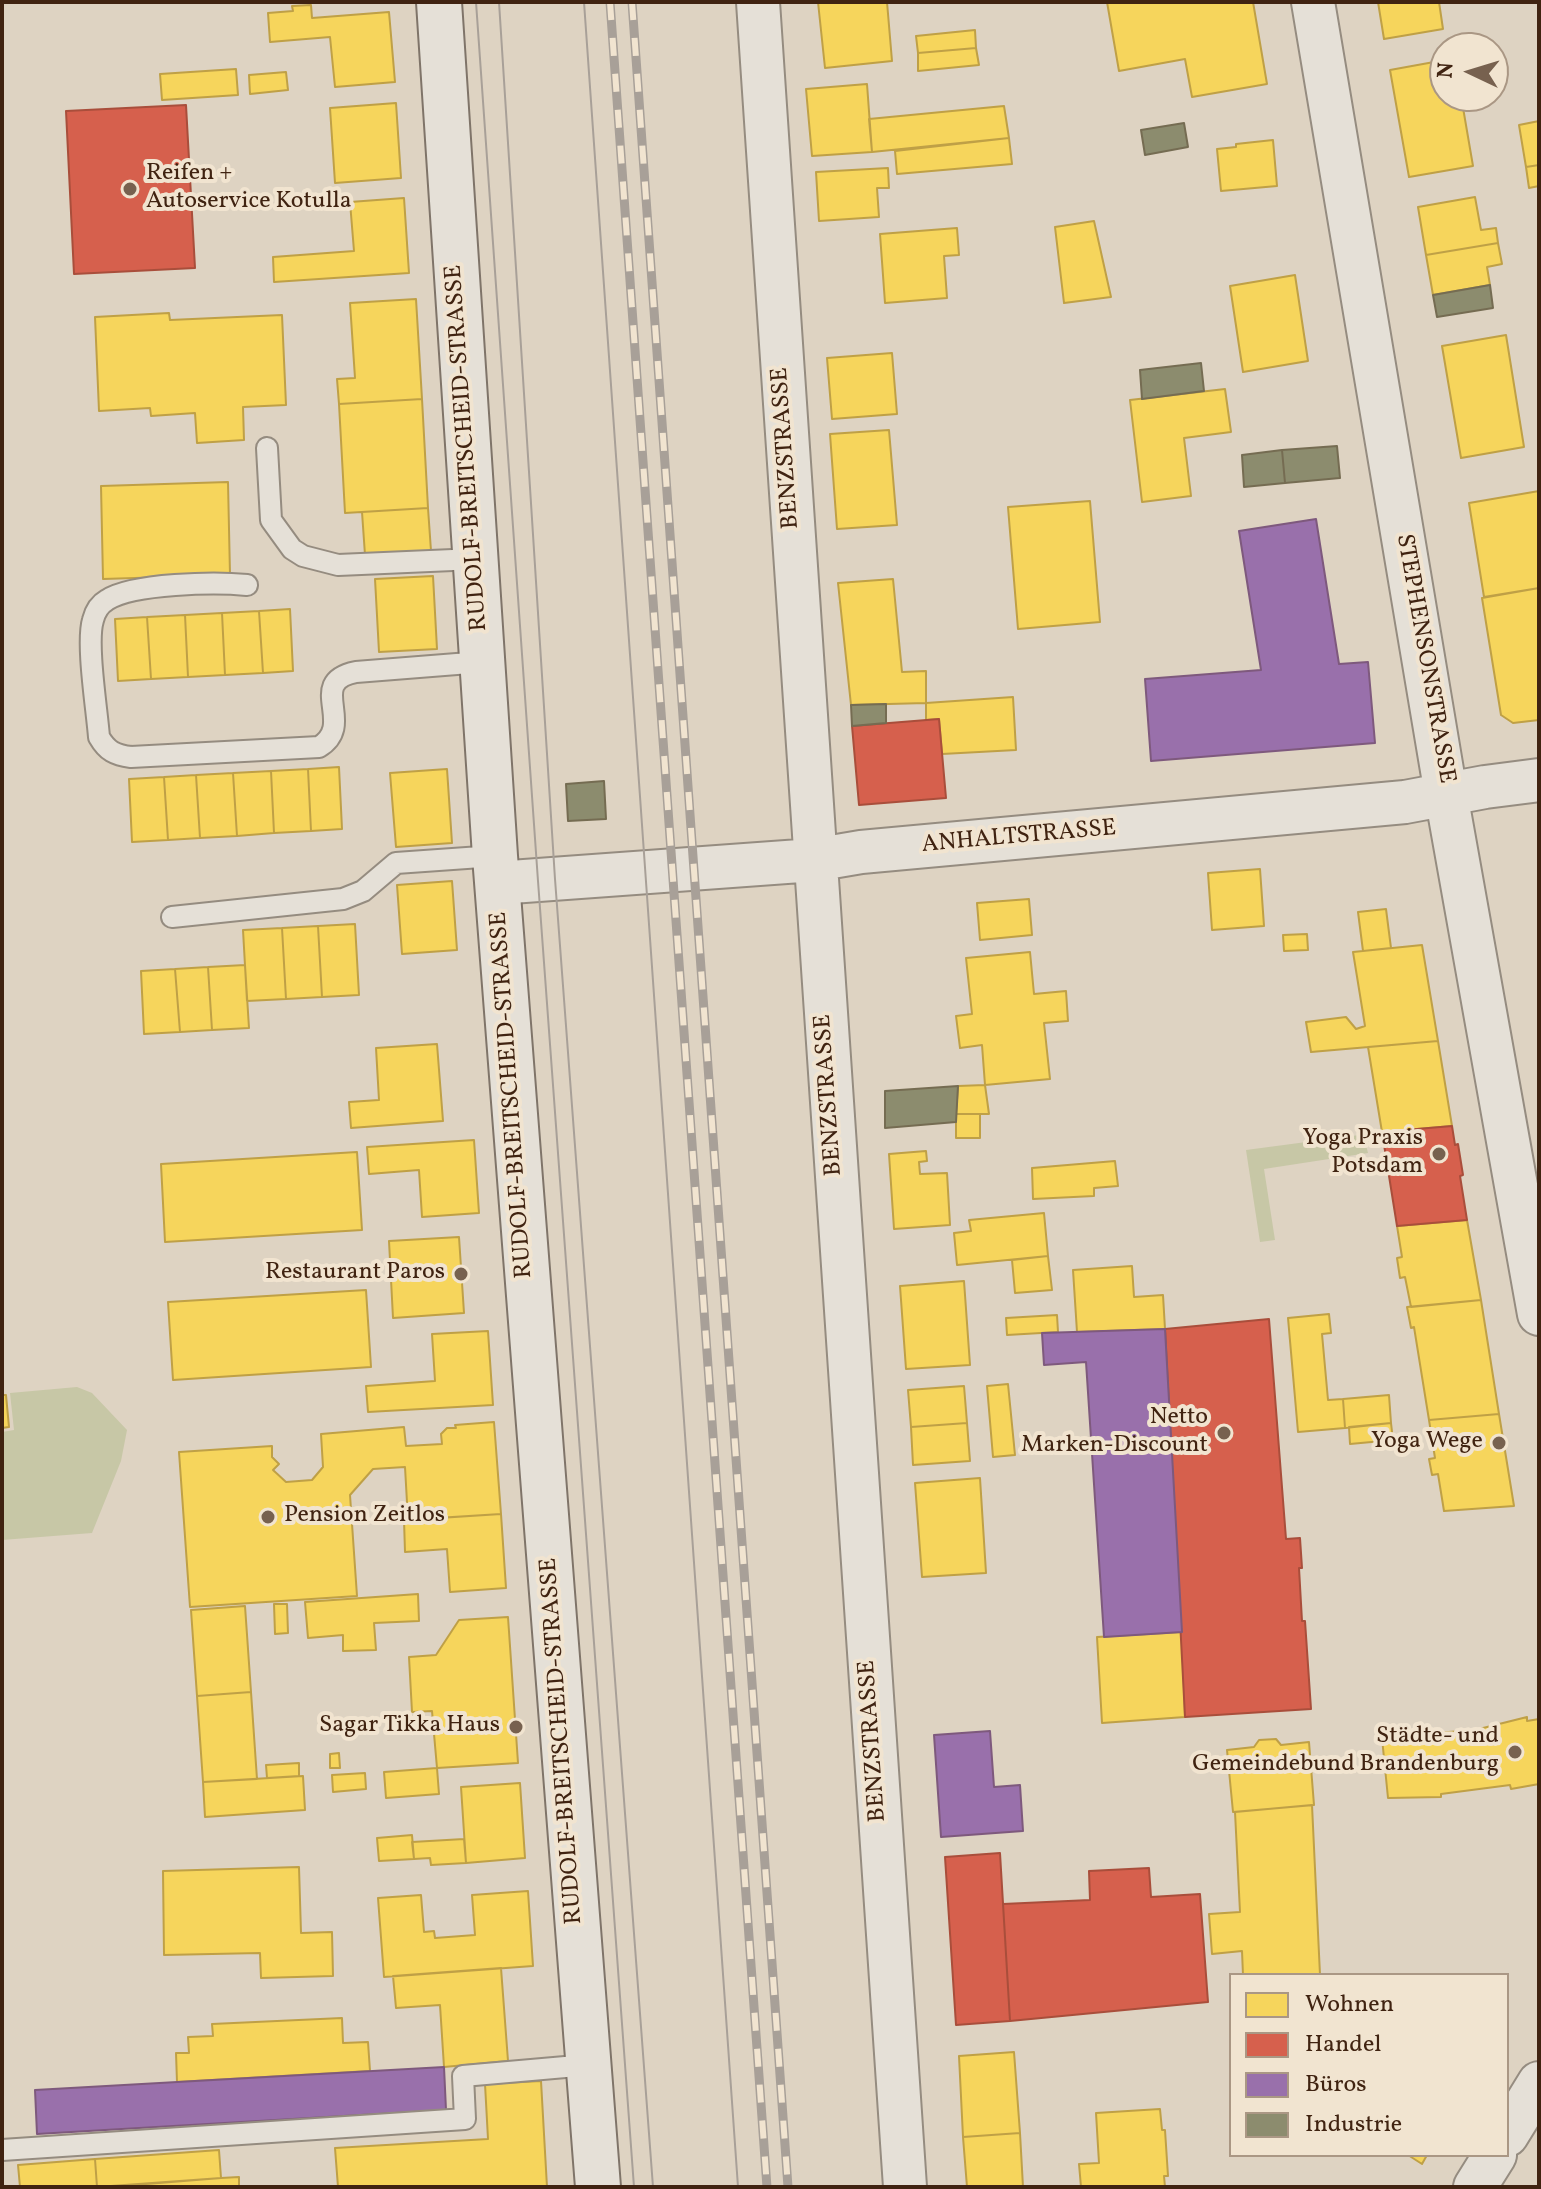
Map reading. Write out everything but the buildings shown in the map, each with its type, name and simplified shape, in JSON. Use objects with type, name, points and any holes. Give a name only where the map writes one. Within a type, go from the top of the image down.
[{"type":"street","name":"RUDOLF-BREITSCHEID-STRASSE","points":[[439,2],[496,870],[598,2187]]},
{"type":"street","name":"BENZSTRASSE","points":[[758,2],[905,2187]]},
{"type":"street","name":"STEPHENSONSTRASSE","points":[[1313,2],[1446,794],[1539,1314]]},
{"type":"street","name":"ANHALTSTRASSE","points":[[496,870],[814,860],[861,852],[1405,802],[1539,780]]},
{"type":"street","points":[[1509,2132],[1539,2083]]},
{"type":"street","points":[[1475,2187],[1494,2157]]},
{"type":"lane","points":[[267,448],[271,520],[292,549],[303,556],[338,565],[476,559]]},
{"type":"lane","points":[[247,585],[219,582],[130,591],[104,601],[96,611],[91,634],[99,737],[106,749],[131,757],[319,747],[329,741],[334,733],[332,687],[337,679],[346,674],[482,662]]},
{"type":"lane","points":[[172,917],[343,899],[363,891],[396,863],[496,870]]},
{"type":"lane","points":[[2,2150],[465,2119],[463,2076],[588,2065]]},
{"type":"green space","points":[[1382,1132],[1384,1143],[1366,1145],[1368,1153],[1264,1169],[1275,1240],[1260,1242],[1246,1150]]},
{"type":"green space","points":[[77,1387],[92,1393],[127,1430],[121,1461],[92,1533],[2,1540],[2,1432],[14,1430],[10,1393]]},
{"type":"tram line","points":[[476,2],[634,2187]]},
{"type":"tram line","points":[[499,2],[555,879],[653,2187]]},
{"type":"tram line","points":[[584,2],[738,2187]]},
{"type":"railway","points":[[610,2],[767,2187]]},
{"type":"railway","points":[[632,2],[788,2187]]},
{"type":"place","name":"Reifen + Autoservice Kotulla","points":[[130,189]]},
{"type":"place","name":"Yoga Praxis Potsdam","points":[[1439,1154]]},
{"type":"place","name":"Restaurant Paros","points":[[461,1274]]},
{"type":"place","name":"Netto Marken-Discount","points":[[1224,1433]]},
{"type":"place","name":"Yoga Wege","points":[[1499,1443]]},
{"type":"place","name":"Pension Zeitlos","points":[[268,1517]]},
{"type":"place","name":"Sagar Tikka Haus","points":[[516,1727]]},
{"type":"place","name":"Städte- und Gemeindebund Brandenburg","points":[[1515,1752]]}]
